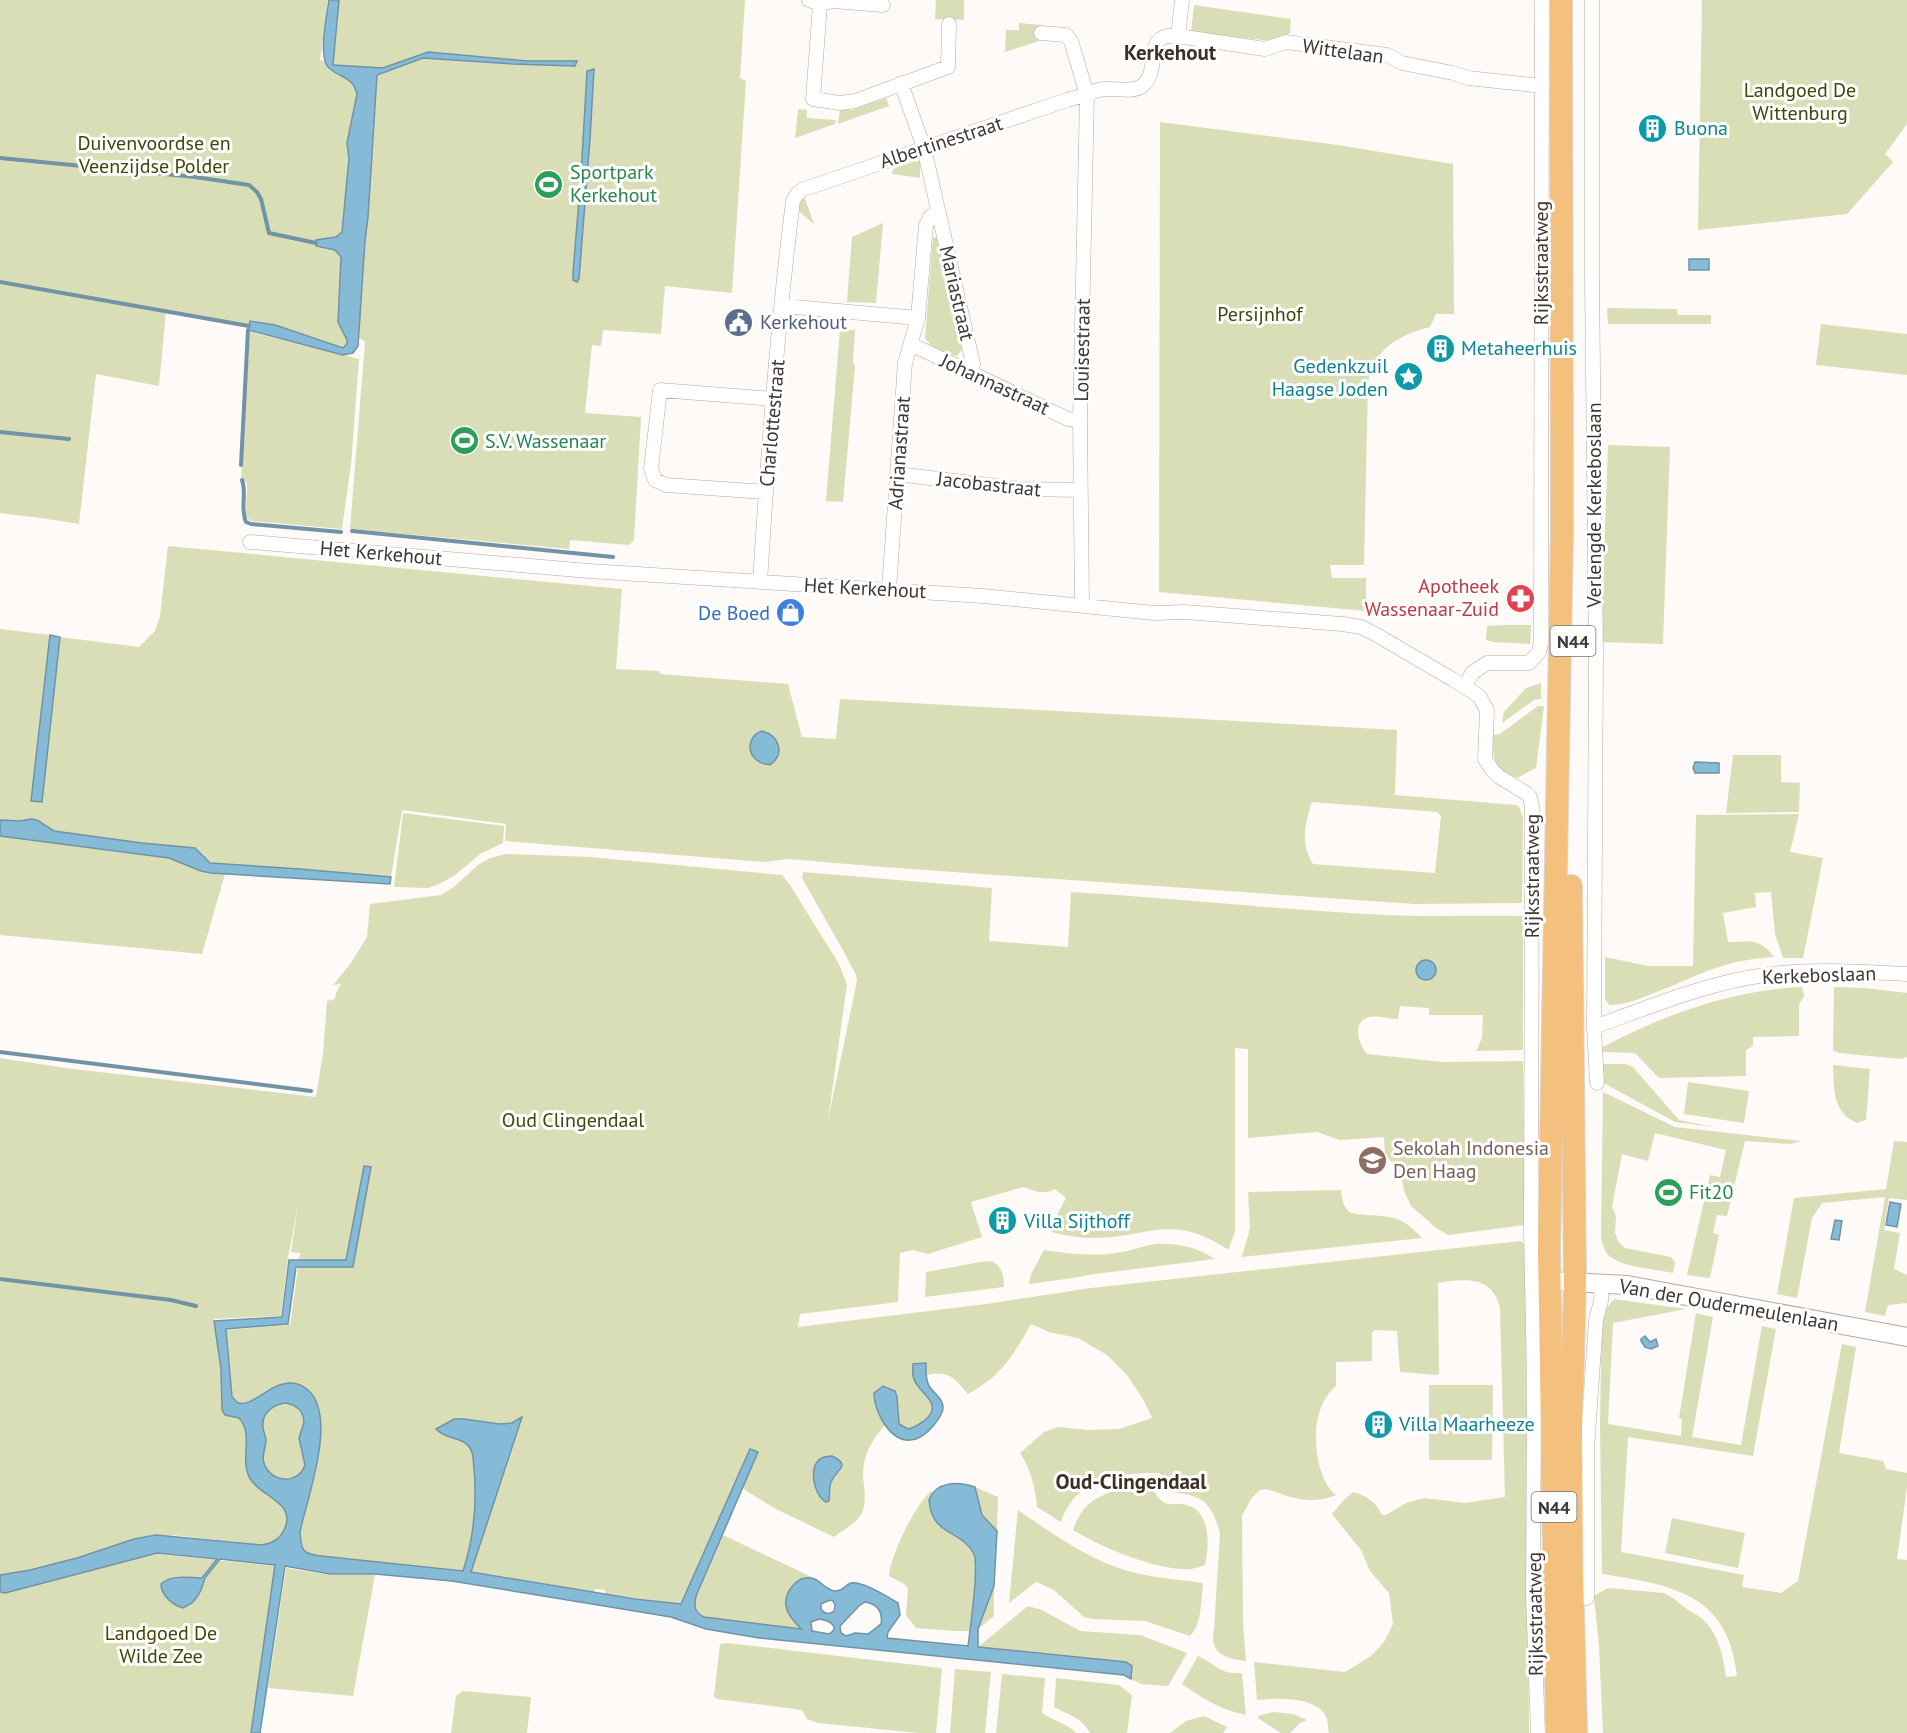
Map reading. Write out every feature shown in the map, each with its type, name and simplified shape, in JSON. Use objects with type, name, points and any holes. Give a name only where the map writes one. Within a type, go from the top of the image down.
[{"type":"main road","name":"Rijksstraatweg","points":[[1557,1733],[1550,1281],[1562,531],[1562,0]]},
{"type":"main road","name":"Rijksstraatweg","points":[[1575,0],[1575,505],[1571,815],[1575,1281],[1571,1428],[1576,1733]]},
{"type":"street","points":[[1178,36],[1182,0]]},
{"type":"street","name":"Rijksstraatweg","points":[[1538,1733],[1533,1596],[1532,807],[1530,797],[1526,793],[1498,776],[1487,763],[1485,759],[1487,710],[1479,696],[1465,686],[1472,673],[1487,663],[1529,663],[1541,648],[1542,0]]},
{"type":"street","name":"Verlengde Kerkeboslaan","points":[[1592,0],[1596,654],[1594,1028],[1597,1083]]},
{"type":"street","points":[[883,5],[833,1],[814,2],[813,99],[840,103],[855,101],[948,67],[949,24]]},
{"type":"street","name":"Louisestraat","points":[[1041,33],[1066,35],[1071,41],[1087,95],[1080,420],[1082,605]]},
{"type":"street","name":"Albertinestraat","points":[[797,194],[804,189],[1068,100],[1104,89],[1137,89],[1145,84],[1149,77],[1157,42],[1168,35],[1178,36]]},
{"type":"street","name":"Wittelaan","points":[[1178,36],[1265,49],[1286,42],[1387,55],[1402,63],[1468,78],[1542,86]]},
{"type":"street","name":"Mariastraat","points":[[901,83],[924,148],[973,364],[970,372]]},
{"type":"street","name":"Charlottestraat","points":[[760,582],[773,399],[793,201],[797,194]]},
{"type":"street","name":"Mariastraat","points":[[918,318],[926,225],[931,216],[939,213]]},
{"type":"street","points":[[782,306],[918,318]]},
{"type":"street","name":"Adrianastraat","points":[[889,589],[905,363],[918,318]]},
{"type":"street","name":"Johannastraat","points":[[910,346],[919,348],[1068,419],[1080,420]]},
{"type":"street","points":[[766,492],[666,485],[655,480],[651,469],[660,390],[773,399]]},
{"type":"street","name":"Jacobastraat","points":[[897,474],[1021,489],[1081,490]]},
{"type":"street","name":"Het Kerkehout","points":[[250,542],[578,570],[889,589],[1154,613],[1185,612],[1342,624],[1360,627],[1376,634],[1465,686]]},
{"type":"street","name":"Kerkeboslaan","points":[[1594,1028],[1698,989],[1765,975],[1830,971],[1907,974]]},
{"type":"street","name":"Van der Oudermeulenlaan","points":[[1550,1281],[1627,1285],[1907,1337]]},
{"type":"street","points":[[1587,1598],[1587,1449],[1596,1320],[1601,1301],[1602,1283]]},
{"type":"green space","name":"Duivenvoordse en Veenzijdse Polder","points":[[0,0],[328,0],[320,61],[323,60],[332,72],[349,80],[357,94],[347,143],[349,158],[342,232],[336,237],[317,240],[316,245],[335,250],[341,257],[338,322],[347,340],[347,345],[343,348],[288,329],[287,333],[166,312],[159,386],[96,374],[79,524],[0,513]]},
{"type":"green space","name":"Sportpark Kerkehout","points":[[334,0],[745,0],[740,78],[746,81],[732,293],[665,286],[661,334],[603,330],[601,346],[592,345],[585,413],[641,417],[634,540],[629,545],[570,540],[569,549],[350,529],[365,342],[348,330],[365,83],[331,68]]},
{"type":"green space","points":[[936,0],[964,0],[964,20],[935,19]]},
{"type":"green space","name":"Landgoed De Wittenburg","points":[[1702,0],[1907,0],[1907,124],[1885,154],[1893,162],[1847,214],[1698,230]]},
{"type":"green space","points":[[1194,5],[1291,19],[1290,33],[1271,41],[1191,32]]},
{"type":"green space","points":[[1019,23],[1041,25],[1039,33],[1042,40],[1005,52],[1006,30],[1019,30]]},
{"type":"green space","points":[[886,98],[889,106],[838,124],[840,109],[852,110]]},
{"type":"green space","points":[[798,109],[807,110],[807,118],[836,120],[835,124],[795,138]]},
{"type":"green space","name":"Persijnhof","points":[[1160,122],[1338,145],[1453,164],[1454,314],[1436,314],[1430,327],[1398,339],[1389,345],[1375,361],[1368,383],[1364,565],[1330,565],[1332,578],[1366,578],[1366,611],[1159,592]]},
{"type":"green space","points":[[915,161],[920,162],[920,178],[892,174],[893,169]]},
{"type":"green space","points":[[804,196],[814,224],[797,210]]},
{"type":"green space","points":[[883,223],[876,303],[847,302],[852,237]]},
{"type":"green space","points":[[933,237],[942,238],[964,347],[957,356],[939,350],[925,338]]},
{"type":"green space","points":[[1607,308],[1677,309],[1678,315],[1711,315],[1711,324],[1608,324]]},
{"type":"green space","points":[[1821,324],[1907,334],[1907,375],[1816,365]]},
{"type":"green space","points":[[840,329],[855,330],[853,362],[855,367],[843,502],[826,501]]},
{"type":"green space","points":[[250,332],[359,359],[351,465],[342,529],[251,521],[246,517],[247,483],[241,478]]},
{"type":"green space","points":[[1608,445],[1670,447],[1663,644],[1601,642]]},
{"type":"green space","points":[[168,546],[622,589],[616,669],[788,684],[802,737],[836,739],[840,699],[1397,730],[1395,795],[1519,807],[1523,818],[1522,903],[1414,904],[788,859],[765,862],[505,841],[506,824],[402,810],[391,877],[210,863],[195,848],[54,831],[37,820],[31,819],[0,820],[0,629],[50,635],[31,801],[41,802],[60,637],[139,647],[155,631],[160,616]],"holes":[[[1312,802],[1437,812],[1441,816],[1435,873],[1313,864],[1306,849],[1305,833]]]},
{"type":"green space","points":[[1531,625],[1530,644],[1486,640],[1487,626]]},
{"type":"green space","points":[[1541,683],[1541,699],[1534,700],[1502,723],[1504,712],[1526,688]]},
{"type":"green space","points":[[1538,706],[1544,706],[1536,768],[1517,778],[1503,771],[1496,762],[1493,735],[1500,734]]},
{"type":"green space","points":[[1733,755],[1781,755],[1781,782],[1800,783],[1799,812],[1726,813]]},
{"type":"green space","points":[[403,813],[504,826],[503,843],[480,854],[454,876],[439,884],[428,888],[394,887]]},
{"type":"green space","points":[[1799,814],[1790,852],[1823,858],[1803,958],[1783,958],[1775,934],[1771,892],[1755,893],[1756,907],[1723,913],[1728,942],[1759,943],[1774,957],[1726,965],[1632,1001],[1609,1005],[1605,999],[1605,957],[1648,966],[1693,966],[1696,815]]},
{"type":"green space","points":[[0,836],[169,858],[201,871],[225,874],[202,954],[0,935]]},
{"type":"green space","name":"Oud Clingendaal","points":[[506,854],[590,857],[782,875],[839,964],[847,985],[828,1120],[857,981],[844,952],[802,878],[803,872],[992,888],[989,941],[1068,947],[1071,892],[1386,915],[1523,916],[1523,1050],[1476,1051],[1482,1038],[1483,1015],[1429,1015],[1429,1008],[1400,1006],[1398,1019],[1369,1017],[1360,1024],[1358,1034],[1367,1054],[1442,1062],[1523,1061],[1525,1225],[1448,1235],[1435,1227],[1411,1206],[1400,1174],[1385,1153],[1384,1137],[1340,1140],[1317,1132],[1248,1138],[1248,1049],[1235,1048],[1235,1232],[1228,1250],[1191,1232],[1175,1230],[1092,1238],[1054,1233],[1049,1230],[1066,1198],[1055,1189],[1038,1192],[1023,1187],[971,1202],[982,1237],[928,1254],[913,1250],[900,1253],[898,1302],[800,1314],[798,1327],[986,1304],[1091,1288],[1521,1241],[1525,1245],[1529,1733],[1329,1733],[1327,1719],[1323,1711],[1316,1706],[1296,1700],[1257,1700],[1254,1662],[1345,1672],[1371,1656],[1384,1642],[1393,1624],[1389,1593],[1370,1571],[1361,1550],[1332,1514],[1353,1492],[1370,1500],[1381,1514],[1386,1515],[1406,1503],[1424,1498],[1465,1503],[1505,1497],[1500,1308],[1491,1290],[1468,1280],[1438,1283],[1439,1373],[1437,1375],[1400,1372],[1397,1331],[1375,1330],[1372,1333],[1372,1361],[1336,1362],[1336,1386],[1327,1395],[1322,1406],[1317,1423],[1316,1445],[1324,1479],[1336,1495],[1309,1500],[1266,1489],[1260,1490],[1251,1499],[1242,1516],[1243,1623],[1246,1661],[1225,1656],[1216,1649],[1214,1644],[1220,1533],[1213,1514],[1204,1502],[1190,1495],[1170,1492],[1160,1473],[1145,1473],[1115,1477],[1088,1487],[1077,1495],[1061,1522],[1037,1507],[1032,1478],[1020,1453],[1044,1432],[1058,1427],[1088,1430],[1119,1429],[1152,1418],[1127,1375],[1107,1355],[1078,1338],[1049,1332],[1031,1324],[998,1372],[968,1394],[946,1375],[926,1375],[926,1363],[914,1380],[928,1397],[932,1409],[925,1421],[913,1428],[902,1427],[898,1421],[897,1397],[874,1401],[885,1425],[872,1442],[865,1460],[864,1508],[856,1520],[834,1537],[774,1508],[742,1488],[758,1452],[750,1449],[681,1604],[605,1594],[605,1590],[595,1589],[594,1592],[518,1579],[310,1554],[302,1547],[300,1532],[316,1468],[321,1427],[313,1395],[299,1384],[266,1390],[248,1403],[238,1403],[232,1397],[227,1330],[290,1325],[300,1253],[291,1252],[298,1205],[288,1258],[281,1316],[214,1319],[221,1370],[222,1410],[230,1417],[239,1418],[246,1431],[246,1462],[249,1477],[261,1490],[276,1500],[286,1513],[287,1521],[280,1536],[262,1545],[172,1535],[134,1539],[77,1558],[0,1575],[0,1058],[73,1069],[316,1097],[323,1053],[327,1001],[335,999],[341,984],[333,985],[351,963],[367,937],[370,904],[441,895],[454,887],[479,864],[490,858]],"holes":[[[841,1470],[831,1481],[830,1495],[822,1500],[814,1485]]]},
{"type":"green space","points":[[1802,987],[1804,996],[1799,1005],[1799,1036],[1753,1037],[1753,1046],[1746,1050],[1746,1076],[1659,1078],[1635,1053],[1603,1052],[1603,1047],[1675,1014],[1750,993]]},
{"type":"green space","points":[[1834,987],[1907,993],[1907,1057],[1901,1059],[1839,1053],[1833,1050]]},
{"type":"green space","points":[[1600,1064],[1625,1064],[1633,1067],[1679,1120],[1714,1127],[1675,1122],[1600,1081]]},
{"type":"green space","points":[[1833,1065],[1870,1069],[1866,1120],[1857,1123],[1843,1113],[1834,1091]]},
{"type":"green space","points":[[1688,1082],[1749,1091],[1744,1123],[1684,1114]]},
{"type":"green space","points":[[1603,1092],[1675,1127],[1801,1141],[1791,1144],[1745,1141],[1727,1216],[1717,1215],[1713,1233],[1719,1235],[1710,1278],[1687,1275],[1710,1175],[1720,1177],[1726,1150],[1655,1133],[1648,1161],[1622,1154],[1612,1207],[1616,1216],[1615,1233],[1618,1241],[1625,1248],[1671,1257],[1675,1262],[1673,1273],[1618,1261],[1608,1254],[1601,1238]]},
{"type":"green space","points":[[1894,1141],[1907,1142],[1907,1200],[1889,1198],[1884,1230],[1900,1233],[1894,1269],[1907,1275],[1907,1303],[1888,1305],[1885,1316],[1865,1312],[1885,1197],[1822,1203],[1812,1218],[1797,1298],[1777,1294],[1794,1198],[1886,1189]]},
{"type":"green space","points":[[1341,1190],[1343,1203],[1351,1213],[1397,1219],[1422,1238],[1242,1257],[1250,1228],[1248,1192]]},
{"type":"green space","points":[[1155,1244],[1186,1247],[1201,1251],[1215,1259],[1029,1284],[1031,1274],[1044,1250],[1093,1255],[1122,1252]]},
{"type":"green space","points":[[992,1261],[1002,1272],[1004,1287],[925,1297],[926,1272]]},
{"type":"green space","points":[[1614,1299],[1686,1309],[1613,1323],[1608,1424],[1681,1436],[1682,1419],[1679,1418],[1696,1313],[1713,1317],[1692,1437],[1741,1445],[1762,1326],[1776,1329],[1753,1456],[1628,1437],[1621,1552],[1744,1575],[1742,1587],[1781,1593],[1798,1581],[1842,1344],[1856,1347],[1839,1453],[1883,1461],[1886,1469],[1907,1473],[1897,1559],[1907,1560],[1907,1733],[1603,1733],[1594,1596],[1608,1588],[1664,1593],[1700,1617],[1711,1629],[1719,1644],[1726,1677],[1737,1676],[1731,1648],[1722,1627],[1709,1610],[1673,1589],[1602,1574],[1600,1423],[1602,1314]]},
{"type":"green space","points":[[1429,1385],[1493,1385],[1492,1460],[1429,1460]]},
{"type":"green space","points":[[286,1403],[300,1412],[304,1422],[300,1433],[305,1465],[302,1472],[291,1479],[278,1478],[272,1474],[267,1469],[263,1457],[266,1440],[263,1429],[264,1417],[269,1410]]},
{"type":"green space","points":[[975,1487],[998,1497],[997,1531],[982,1515]]},
{"type":"green space","points":[[1152,1487],[1162,1501],[1192,1507],[1203,1518],[1208,1542],[1205,1565],[1192,1569],[1163,1567],[1114,1551],[1073,1530],[1086,1507],[1094,1500],[1115,1491]]},
{"type":"green space","points":[[933,1490],[931,1508],[933,1517],[943,1529],[963,1542],[974,1555],[975,1580],[970,1631],[916,1628],[906,1615],[908,1588],[889,1576],[905,1529],[912,1516]]},
{"type":"green space","points":[[1018,1510],[1077,1549],[1103,1562],[1148,1575],[1203,1583],[1200,1611],[1194,1631],[1190,1636],[1145,1621],[1084,1617],[1054,1590],[1036,1582],[1009,1603]]},
{"type":"green space","points":[[1672,1518],[1745,1533],[1738,1568],[1665,1553]]},
{"type":"green space","points":[[723,1535],[816,1579],[809,1577],[793,1621],[802,1629],[704,1617],[698,1613],[695,1606],[696,1596]]},
{"type":"green space","name":"Landgoed De Wilde Zee","points":[[156,1554],[275,1566],[251,1733],[0,1733],[0,1592],[5,1593],[88,1569]]},
{"type":"green space","points":[[286,1568],[330,1575],[375,1575],[353,1696],[268,1688]]},
{"type":"green space","points":[[994,1586],[994,1616],[978,1629]]},
{"type":"green space","points":[[1028,1606],[1042,1610],[1080,1631],[1140,1635],[1187,1653],[1168,1686],[1141,1684],[1131,1679],[1133,1674],[1126,1662],[978,1647]]},
{"type":"green space","points":[[720,1644],[941,1668],[936,1733],[818,1723],[807,1719],[802,1710],[717,1699],[714,1696]]},
{"type":"green space","points":[[1198,1656],[1223,1671],[1242,1673],[1246,1715],[1212,1703],[1182,1684]]},
{"type":"green space","points":[[955,1669],[991,1672],[985,1733],[950,1733]]},
{"type":"green space","points":[[1002,1674],[1045,1678],[1042,1713],[1076,1733],[996,1733]]},
{"type":"green space","points":[[1056,1678],[1119,1685],[1132,1695],[1127,1733],[1090,1733],[1078,1720],[1054,1707]]},
{"type":"green space","points":[[463,1691],[531,1697],[527,1733],[451,1733],[456,1696]]},
{"type":"green space","points":[[1273,1712],[1293,1714],[1307,1720],[1300,1723],[1290,1733],[1281,1733],[1259,1719],[1258,1716]]},
{"type":"green space","points":[[1204,1716],[1227,1727],[1223,1733],[1170,1733],[1186,1721]]},
{"type":"water","points":[[329,0],[339,0],[333,65],[383,68],[428,52],[527,61],[577,61],[575,66],[423,58],[377,75],[358,346],[353,353],[343,355],[248,330],[250,321],[275,325],[343,348],[347,344],[338,322],[341,257],[335,250],[316,246],[316,240],[336,237],[342,232],[349,158],[347,143],[357,94],[350,81],[326,64],[323,47]]},
{"type":"water","points":[[594,69],[577,282],[573,280],[573,272],[587,71]]},
{"type":"water","points":[[1689,259],[1709,259],[1709,270],[1689,270]]},
{"type":"water","points":[[50,635],[60,637],[42,802],[31,801]]},
{"type":"water","points":[[762,731],[773,737],[778,746],[778,756],[770,765],[755,759],[750,750],[751,741],[757,733]]},
{"type":"water","points":[[1695,762],[1719,763],[1719,773],[1695,773],[1693,768]]},
{"type":"water","points":[[0,820],[37,820],[54,831],[195,848],[210,863],[391,877],[390,884],[211,873],[169,858],[0,836]]},
{"type":"water","points":[[1426,960],[1433,963],[1436,970],[1433,977],[1426,980],[1419,977],[1416,970],[1419,963]]},
{"type":"water","points":[[364,1166],[371,1167],[353,1267],[296,1267],[288,1324],[226,1329],[232,1397],[238,1403],[248,1402],[277,1386],[290,1383],[299,1384],[308,1390],[317,1402],[320,1419],[318,1458],[300,1532],[302,1547],[306,1552],[321,1556],[463,1571],[474,1520],[473,1454],[465,1442],[440,1433],[436,1429],[454,1419],[499,1424],[512,1423],[522,1417],[471,1572],[635,1599],[681,1604],[750,1449],[758,1452],[696,1596],[696,1608],[698,1613],[704,1617],[801,1629],[787,1610],[787,1595],[796,1582],[811,1578],[835,1591],[851,1583],[862,1584],[898,1603],[900,1615],[888,1632],[887,1638],[968,1646],[975,1584],[974,1554],[962,1540],[935,1521],[929,1500],[932,1494],[942,1486],[962,1484],[975,1487],[982,1515],[997,1531],[994,1586],[978,1629],[978,1647],[1126,1662],[1132,1666],[1131,1679],[1124,1675],[759,1638],[706,1629],[671,1617],[452,1581],[375,1574],[330,1574],[285,1566],[260,1733],[251,1733],[275,1565],[220,1559],[205,1578],[197,1597],[183,1608],[168,1599],[161,1584],[175,1578],[202,1578],[217,1559],[157,1553],[5,1593],[0,1592],[0,1575],[77,1558],[134,1539],[156,1535],[262,1545],[277,1539],[284,1530],[287,1521],[286,1513],[276,1500],[261,1490],[249,1477],[246,1462],[246,1431],[239,1418],[225,1415],[222,1410],[221,1369],[214,1321],[282,1317],[289,1260],[346,1260]],"holes":[[[281,1404],[293,1405],[300,1410],[304,1422],[299,1438],[305,1465],[301,1472],[291,1479],[278,1478],[272,1474],[263,1460],[266,1440],[263,1429],[264,1417],[269,1410]],[[833,1601],[834,1611],[825,1613],[821,1609],[821,1604]],[[865,1602],[876,1607],[880,1612],[881,1624],[868,1634],[855,1633],[846,1636],[841,1633],[840,1626]],[[819,1619],[829,1622],[834,1628],[829,1634],[812,1631],[811,1622]]]},
{"type":"water","points":[[1890,1202],[1901,1204],[1897,1227],[1886,1225]]},
{"type":"water","points":[[1835,1220],[1842,1221],[1839,1240],[1831,1239]]},
{"type":"water","points":[[1645,1336],[1650,1342],[1656,1339],[1658,1346],[1651,1349],[1645,1347],[1641,1339]]},
{"type":"water","points":[[926,1363],[928,1383],[942,1402],[942,1411],[927,1432],[913,1440],[906,1440],[893,1434],[887,1428],[876,1407],[874,1393],[883,1386],[895,1391],[899,1424],[908,1429],[917,1426],[930,1414],[932,1408],[928,1398],[916,1384],[913,1364]]},
{"type":"water","points":[[832,1456],[842,1465],[831,1482],[829,1501],[826,1502],[818,1494],[814,1473],[817,1462],[823,1457]]},
{"type":"waterway","points":[[0,158],[195,177],[249,185],[261,199],[269,233],[316,243]]},
{"type":"waterway","points":[[0,282],[249,326]]},
{"type":"waterway","points":[[241,465],[248,330]]},
{"type":"waterway","points":[[0,432],[69,439]]},
{"type":"waterway","points":[[242,480],[246,522],[341,532]]},
{"type":"waterway","points":[[352,531],[613,557]]},
{"type":"waterway","points":[[0,1052],[311,1091]]},
{"type":"waterway","points":[[0,1279],[171,1300],[196,1306]]},
{"type":"place","name":"Buona","points":[[1653,128]]},
{"type":"place","name":"Sportpark Kerkehout","points":[[549,184]]},
{"type":"place","name":"Kerkehout","points":[[739,322]]},
{"type":"place","name":"Metaheerhuis","points":[[1440,348]]},
{"type":"place","name":"Gedenkzuil Haagse Joden","points":[[1409,377]]},
{"type":"place","name":"S.V. Wassenaar","points":[[464,441]]},
{"type":"place","name":"Apotheek Wassenaar-Zuid","points":[[1520,598]]},
{"type":"place","name":"De Boed","points":[[791,613]]},
{"type":"place","name":"Sekolah Indonesia Den Haag","points":[[1372,1160]]},
{"type":"place","name":"Fit20","points":[[1668,1192]]},
{"type":"place","name":"Villa Sijthoff","points":[[1003,1221]]},
{"type":"place","name":"Villa Maarheeze","points":[[1378,1424]]},
{"type":"district","name":"Kerkehout","points":[[1170,52]]},
{"type":"district","name":"Oud-Clingendaal","points":[[1131,1481]]}]
